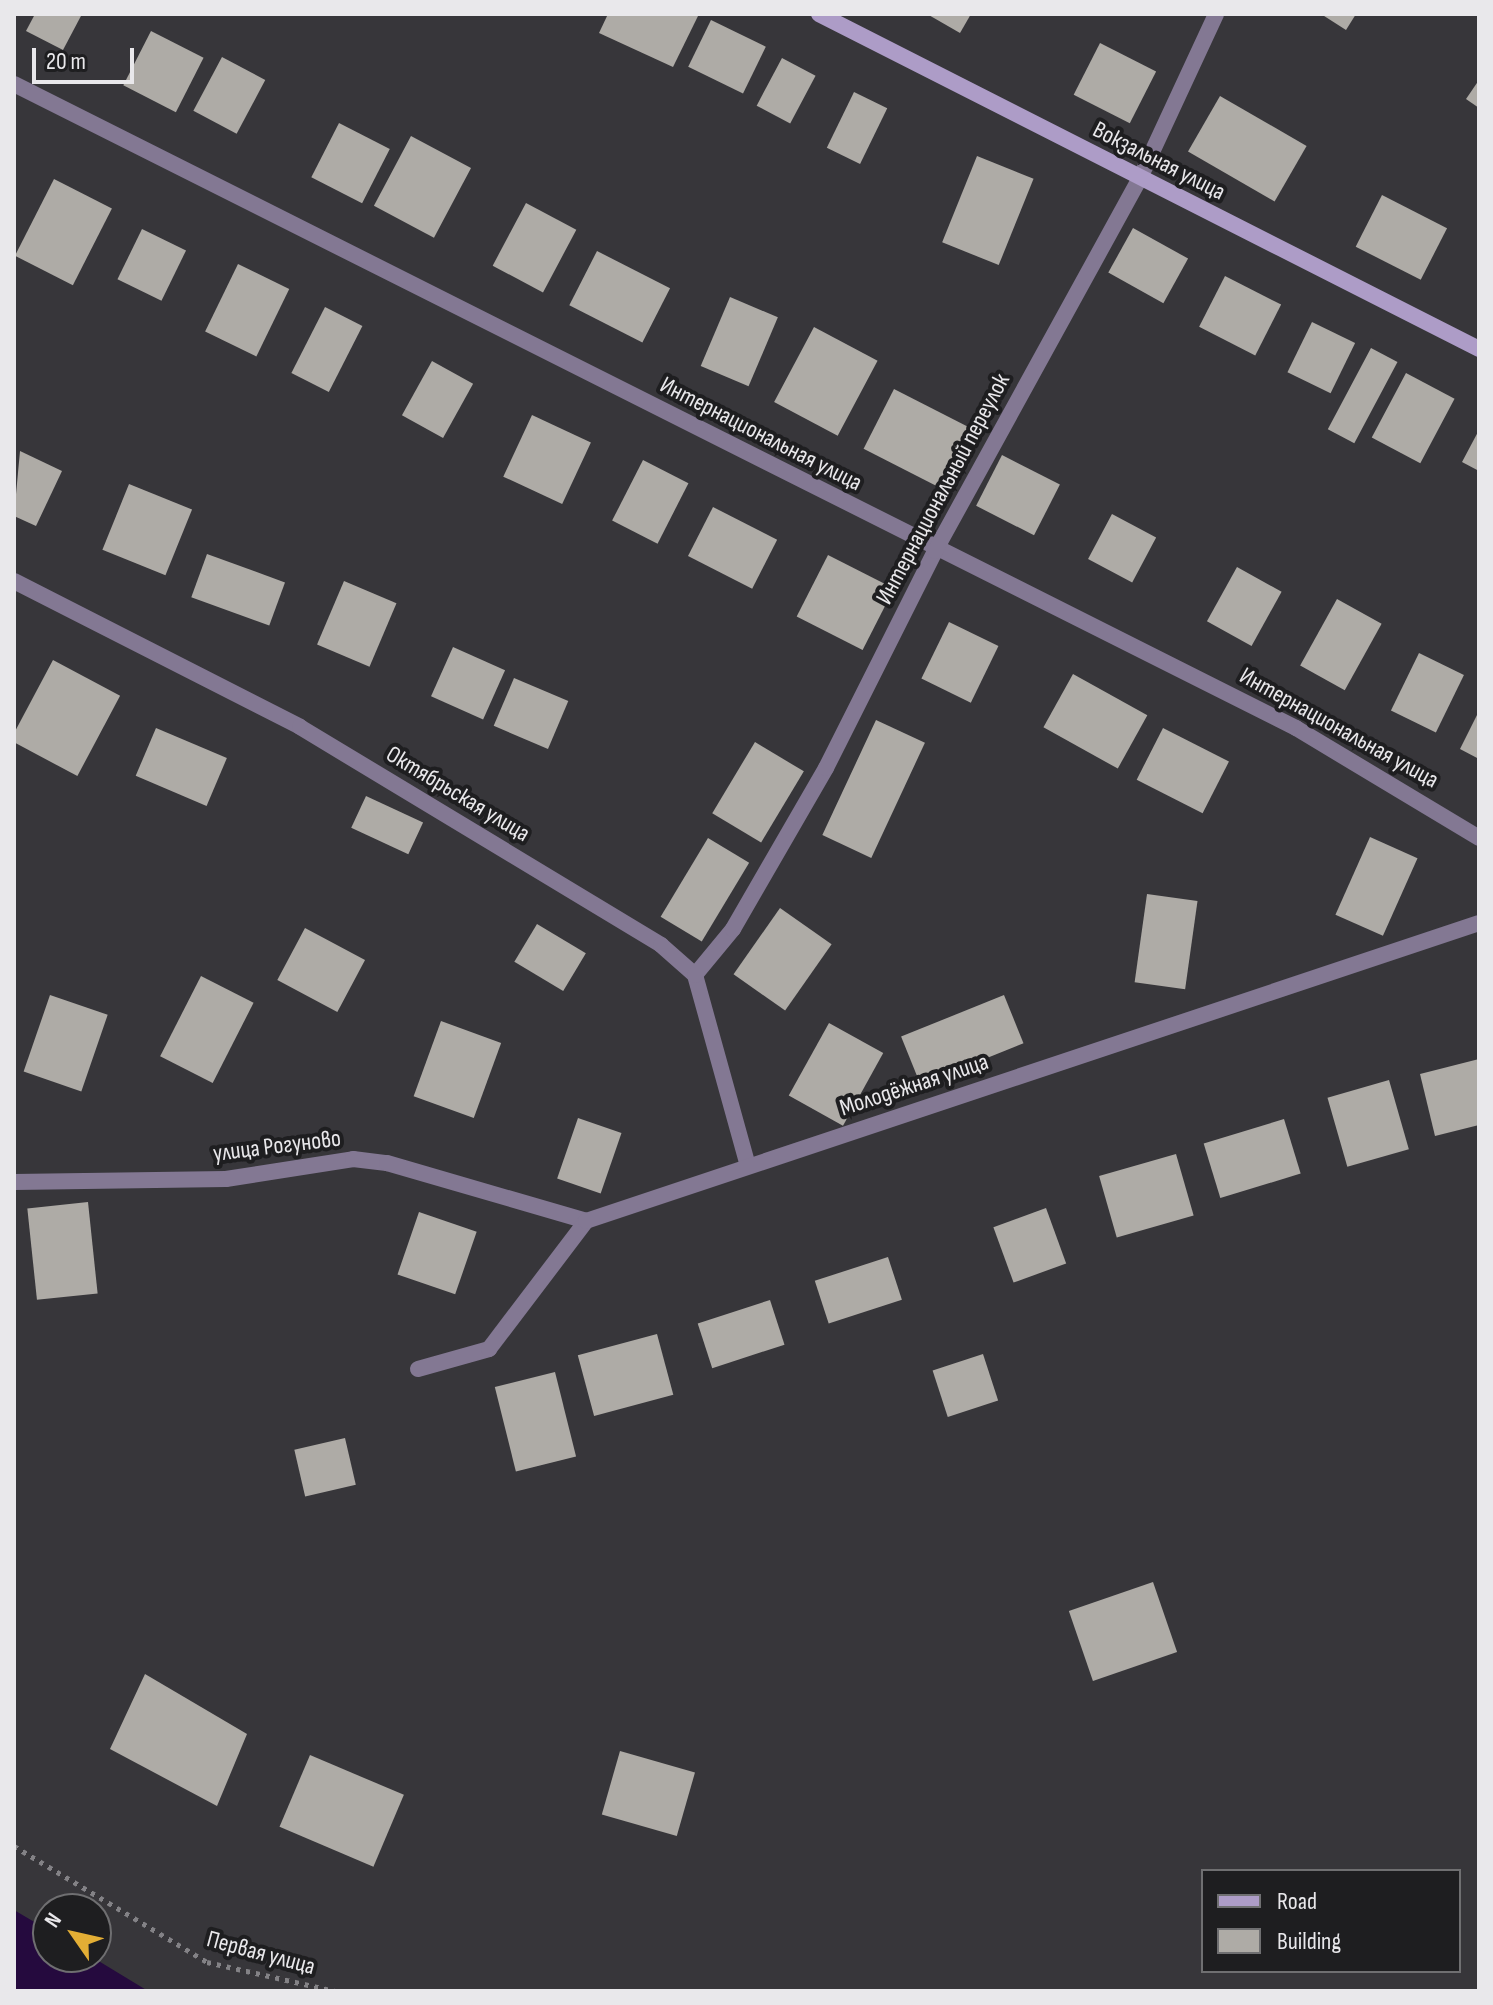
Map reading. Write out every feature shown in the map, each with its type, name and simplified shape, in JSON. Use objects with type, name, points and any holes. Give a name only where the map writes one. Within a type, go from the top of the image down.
[{"type":"street","name":"Вокзальная улица","points":[[819,14],[1479,349]]},
{"type":"street","name":"Интернациональный переулок","points":[[695,975],[733,929],[826,768],[935,551],[1140,178],[1216,14]]},
{"type":"street","name":"Интернациональная улица","points":[[14,84],[935,551],[1296,728],[1479,838]]},
{"type":"street","name":"Октябрьская улица","points":[[14,581],[300,727],[661,945],[695,975]]},
{"type":"street","name":"Молодёжная улица","points":[[586,1221],[747,1162],[1267,998],[1479,923]]},
{"type":"street","points":[[695,975],[698,1008],[747,1162]]},
{"type":"street","name":"улица Рогуново","points":[[14,1182],[226,1179],[353,1159],[387,1163],[586,1221]]},
{"type":"street","points":[[418,1369],[489,1349],[586,1221]]},
{"type":"path","name":"Первая улица","points":[[14,1846],[207,1962],[335,1991]]},
{"type":"shaded area","points":[[14,1910],[32,1921],[32,1973],[112,1973],[112,1969],[148,1991],[14,1991]]},
{"type":"building","points":[[35,14],[82,14],[63,50],[26,31]]},
{"type":"building","points":[[608,14],[698,16],[673,67],[599,33]]},
{"type":"building","points":[[927,14],[971,14],[960,33]]},
{"type":"building","points":[[1321,14],[1356,14],[1346,30]]},
{"type":"building","points":[[711,20],[766,47],[743,93],[688,67]]},
{"type":"building","points":[[151,31],[204,58],[176,112],[123,85]]},
{"type":"building","points":[[1100,43],[1156,72],[1130,123],[1074,95]]},
{"type":"building","points":[[222,57],[265,80],[237,134],[193,111]]},
{"type":"building","points":[[782,58],[816,76],[790,124],[757,106]]},
{"type":"building","points":[[1479,80],[1479,108],[1466,99]]},
{"type":"building","points":[[854,92],[887,108],[860,164],[827,148]]},
{"type":"building","points":[[1220,96],[1307,146],[1275,201],[1188,151]]},
{"type":"building","points":[[339,123],[390,149],[362,203],[311,177]]},
{"type":"building","points":[[411,136],[471,168],[434,238],[374,206]]},
{"type":"building","points":[[977,156],[1034,179],[999,265],[942,242]]},
{"type":"building","points":[[54,179],[112,209],[73,285],[15,256]]},
{"type":"building","points":[[1382,195],[1447,228],[1421,280],[1356,247]]},
{"type":"building","points":[[526,203],[576,230],[543,292],[493,266]]},
{"type":"building","points":[[1133,228],[1188,259],[1163,303],[1108,273]]},
{"type":"building","points":[[142,229],[186,250],[161,301],[117,279]]},
{"type":"building","points":[[597,251],[670,288],[642,343],[569,305]]},
{"type":"building","points":[[238,264],[289,289],[256,356],[205,331]]},
{"type":"building","points":[[1225,276],[1281,305],[1255,355],[1199,327]]},
{"type":"building","points":[[730,297],[778,317],[749,386],[701,366]]},
{"type":"building","points":[[325,307],[362,326],[329,392],[291,373]]},
{"type":"building","points":[[1312,322],[1355,343],[1331,393],[1287,372]]},
{"type":"building","points":[[814,327],[878,361],[838,436],[774,402]]},
{"type":"building","points":[[1371,348],[1397,362],[1354,443],[1328,429]]},
{"type":"building","points":[[432,361],[473,384],[443,438],[402,415]]},
{"type":"building","points":[[1406,373],[1455,399],[1420,463],[1372,437]]},
{"type":"building","points":[[894,389],[968,427],[938,486],[864,449]]},
{"type":"building","points":[[532,415],[591,442],[562,504],[503,477]]},
{"type":"building","points":[[1479,430],[1479,471],[1462,462]]},
{"type":"building","points":[[20,451],[62,471],[36,526],[14,516]]},
{"type":"building","points":[[1002,455],[1060,485],[1034,535],[976,506]]},
{"type":"building","points":[[643,460],[688,483],[658,544],[612,521]]},
{"type":"building","points":[[129,484],[192,509],[165,575],[102,550]]},
{"type":"building","points":[[713,507],[777,540],[752,589],[688,556]]},
{"type":"building","points":[[1112,514],[1156,537],[1132,583],[1088,559]]},
{"type":"building","points":[[207,554],[285,582],[269,626],[191,597]]},
{"type":"building","points":[[828,555],[894,589],[863,650],[797,616]]},
{"type":"building","points":[[1237,567],[1282,592],[1252,646],[1207,621]]},
{"type":"building","points":[[344,581],[396,603],[370,667],[317,645]]},
{"type":"building","points":[[1337,599],[1382,624],[1345,690],[1300,665]]},
{"type":"building","points":[[949,622],[998,646],[971,703],[921,679]]},
{"type":"building","points":[[453,647],[505,670],[483,720],[431,696]]},
{"type":"building","points":[[1419,653],[1464,675],[1436,732],[1391,711]]},
{"type":"building","points":[[53,660],[120,696],[77,776],[14,742],[14,733]]},
{"type":"building","points":[[1073,674],[1147,715],[1118,769],[1043,727]]},
{"type":"building","points":[[514,678],[568,701],[548,749],[494,726]]},
{"type":"building","points":[[1479,711],[1479,759],[1460,749]]},
{"type":"building","points":[[876,720],[925,743],[871,858],[822,835]]},
{"type":"building","points":[[156,728],[227,758],[207,806],[136,776]]},
{"type":"building","points":[[1163,728],[1229,762],[1203,813],[1137,780]]},
{"type":"building","points":[[755,742],[804,771],[761,843],[712,813]]},
{"type":"building","points":[[366,796],[423,823],[408,854],[351,828]]},
{"type":"building","points":[[1370,837],[1418,858],[1383,936],[1335,915]]},
{"type":"building","points":[[708,838],[749,863],[702,942],[661,917]]},
{"type":"building","points":[[1147,894],[1198,901],[1185,989],[1135,982]]},
{"type":"building","points":[[780,908],[832,944],[785,1010],[734,974]]},
{"type":"building","points":[[537,924],[586,953],[563,991],[514,962]]},
{"type":"building","points":[[305,928],[365,960],[337,1012],[277,980]]},
{"type":"building","points":[[201,976],[254,1003],[213,1083],[160,1056]]},
{"type":"building","points":[[50,995],[108,1015],[81,1091],[24,1072]]},
{"type":"building","points":[[1004,995],[1023,1043],[921,1085],[901,1037]]},
{"type":"building","points":[[441,1021],[501,1043],[474,1118],[414,1096]]},
{"type":"building","points":[[829,1023],[883,1053],[843,1126],[789,1096]]},
{"type":"building","points":[[1479,1059],[1479,1125],[1435,1136],[1420,1074]]},
{"type":"building","points":[[1389,1080],[1409,1149],[1347,1167],[1327,1098]]},
{"type":"building","points":[[578,1118],[621,1133],[601,1193],[557,1179]]},
{"type":"building","points":[[1284,1119],[1301,1174],[1220,1198],[1204,1144]]},
{"type":"building","points":[[1176,1154],[1194,1216],[1117,1238],[1099,1176]]},
{"type":"building","points":[[88,1202],[98,1293],[37,1300],[27,1208]]},
{"type":"building","points":[[1046,1208],[1066,1263],[1014,1283],[993,1227]]},
{"type":"building","points":[[419,1212],[477,1232],[455,1294],[398,1274]]},
{"type":"building","points":[[888,1257],[902,1300],[829,1324],[815,1281]]},
{"type":"building","points":[[770,1300],[785,1345],[712,1368],[698,1323]]},
{"type":"building","points":[[657,1334],[673,1395],[594,1416],[578,1355]]},
{"type":"building","points":[[983,1354],[998,1401],[948,1417],[933,1370]]},
{"type":"building","points":[[555,1372],[576,1456],[516,1471],[495,1387]]},
{"type":"building","points":[[345,1438],[356,1485],[305,1496],[294,1450]]},
{"type":"building","points":[[1153,1582],[1177,1652],[1093,1681],[1069,1611]]},
{"type":"building","points":[[145,1674],[247,1734],[217,1806],[110,1749]]},
{"type":"building","points":[[620,1751],[695,1772],[677,1836],[602,1814]]},
{"type":"building","points":[[310,1755],[404,1795],[373,1867],[280,1827]]}]
